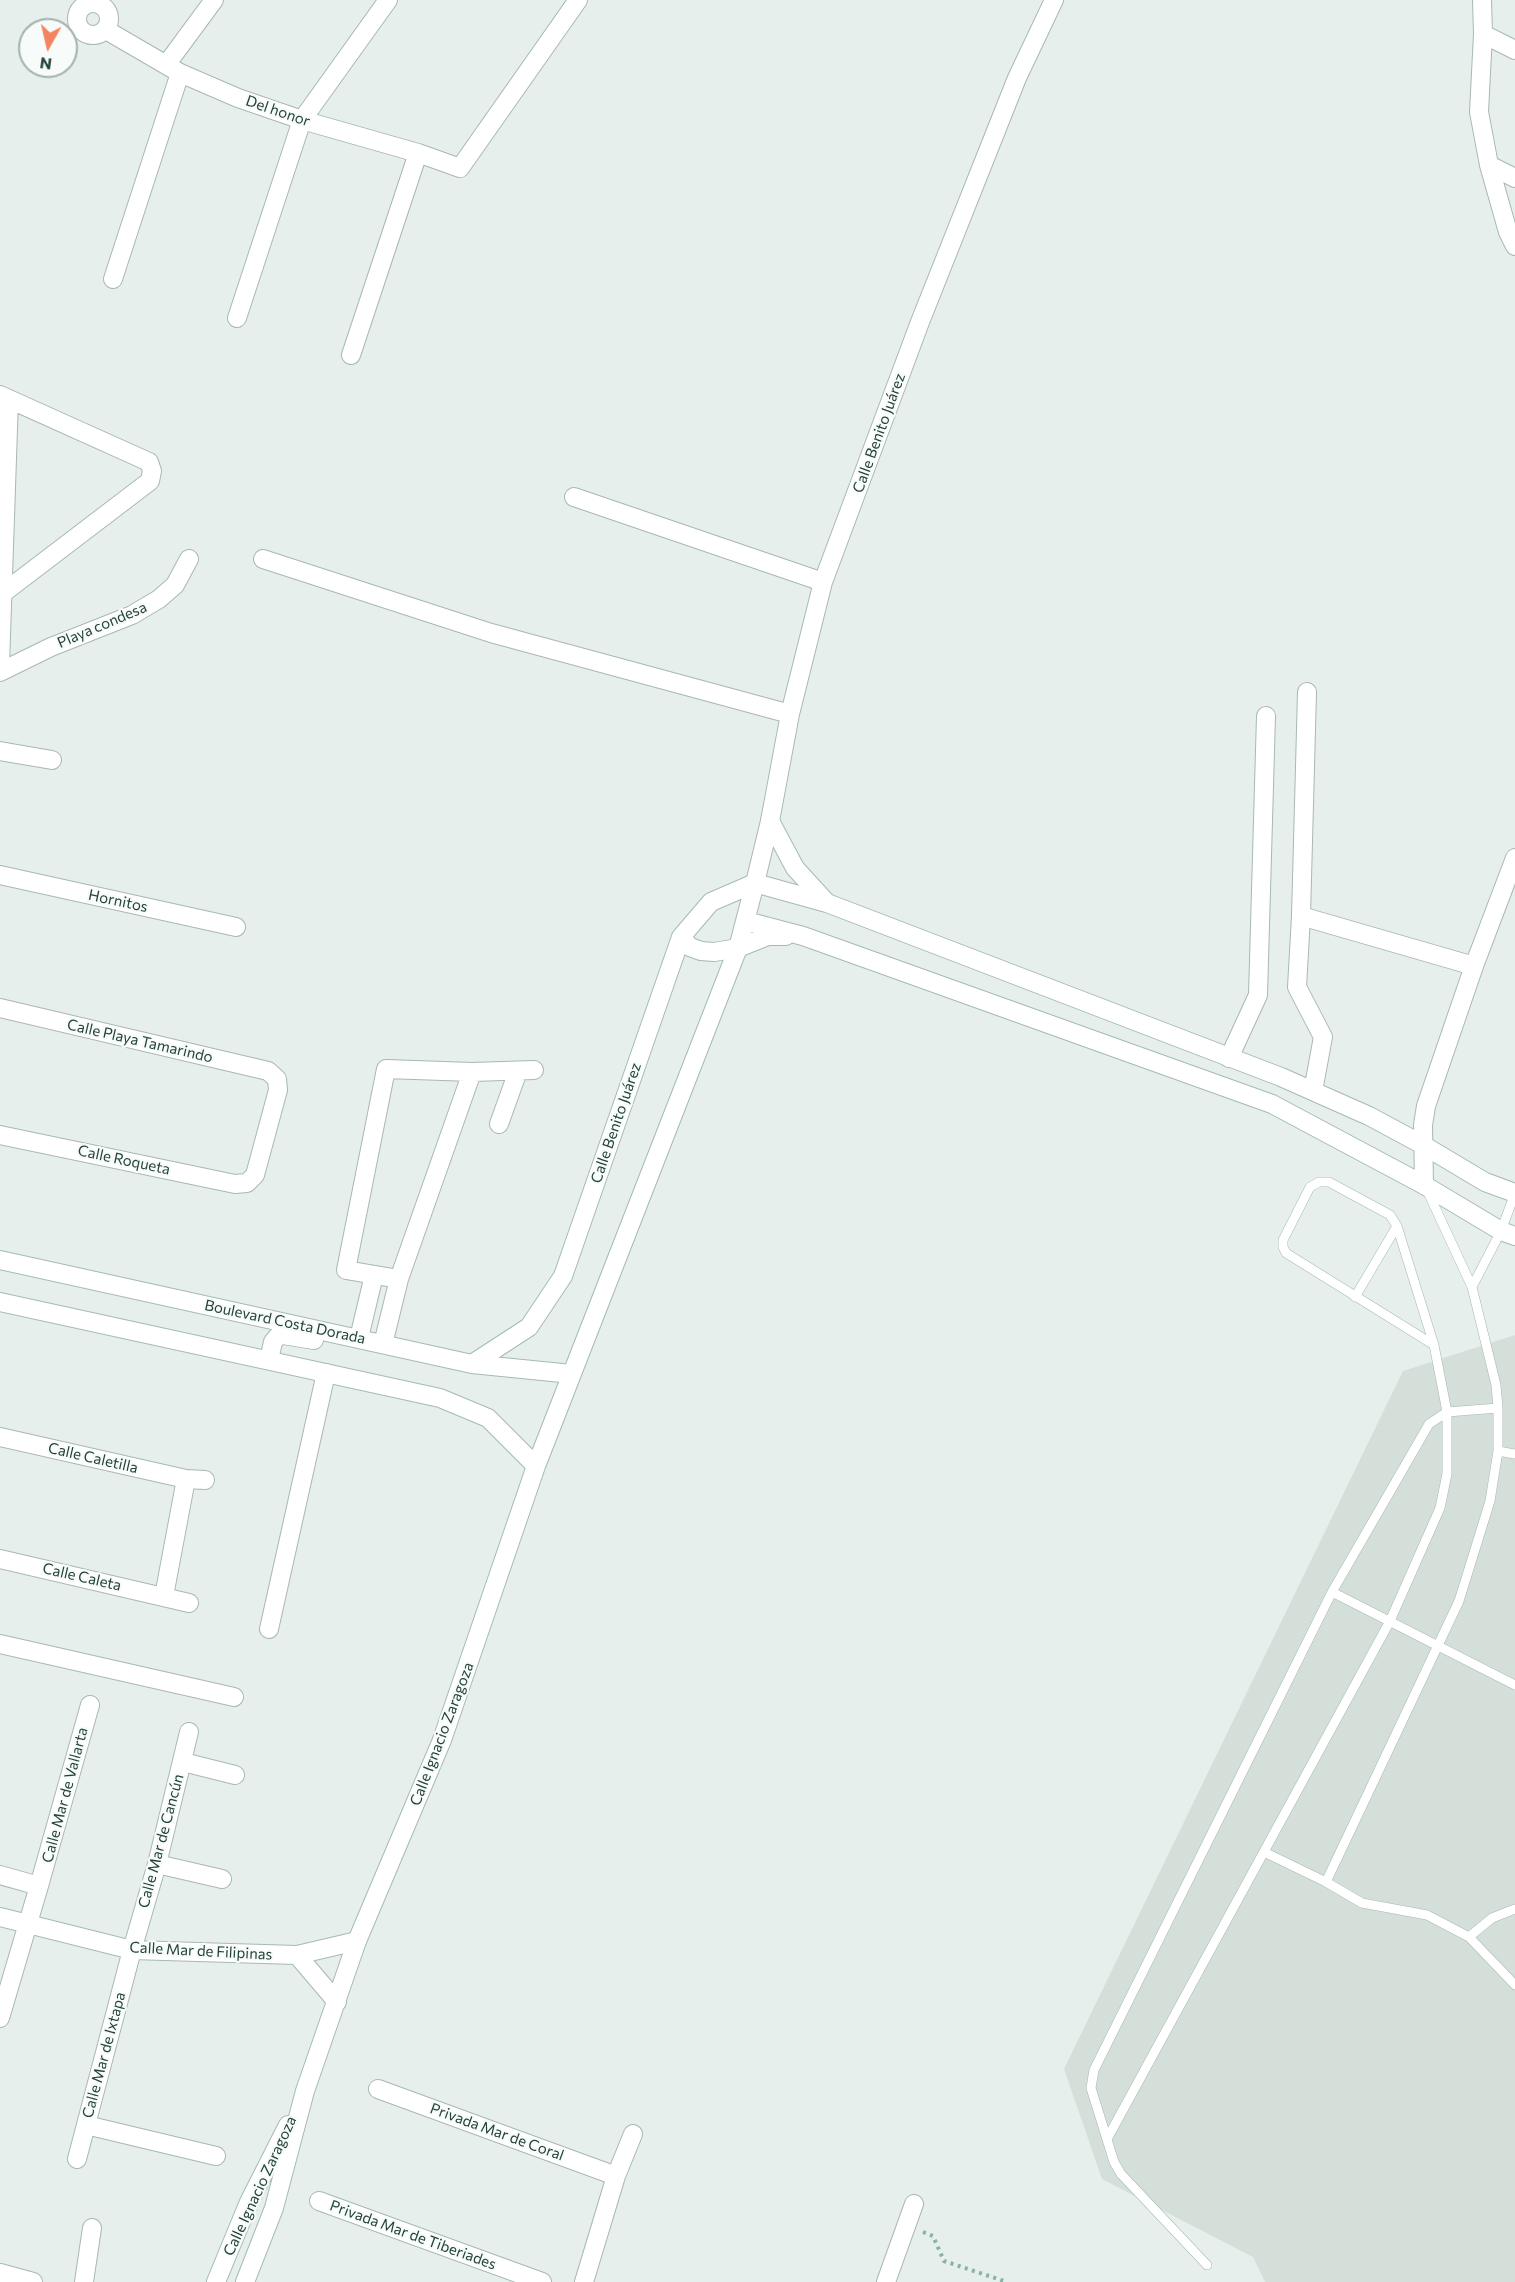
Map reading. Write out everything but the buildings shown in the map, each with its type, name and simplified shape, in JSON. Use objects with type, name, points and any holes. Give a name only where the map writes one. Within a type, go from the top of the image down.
[{"type":"street","points":[[113,279],[173,69],[213,0]]},
{"type":"street","points":[[237,318],[302,120],[388,0]]},
{"type":"street","name":"Del honor","points":[[76,4],[79,28],[87,35],[98,35],[106,30],[173,69],[238,98],[460,168],[578,0]]},
{"type":"street","name":"Calle Benito Juárez","points":[[572,1374],[738,948],[770,821],[790,714],[824,582],[920,322],[1012,89],[1054,0]]},
{"type":"street","points":[[1482,0],[1483,34],[1479,112],[1489,165],[1508,232],[1515,246]]},
{"type":"street","points":[[1483,34],[1515,51]]},
{"type":"street","points":[[351,355],[418,153]]},
{"type":"street","points":[[1489,165],[1515,178]]},
{"type":"street","points":[[0,665],[3,593],[4,397],[149,462],[153,471],[150,481],[3,593]]},
{"type":"street","points":[[574,497],[824,582]]},
{"type":"street","name":"Playa condesa","points":[[0,672],[51,647],[132,615],[159,599],[175,585],[189,559]]},
{"type":"street","points":[[263,559],[491,633],[790,714]]},
{"type":"street","points":[[1308,692],[1297,987],[1323,1037],[1313,1091]]},
{"type":"street","points":[[1236,1061],[1258,995],[1266,716]]},
{"type":"street","points":[[0,751],[52,760]]},
{"type":"street","points":[[770,821],[795,868],[826,903]]},
{"type":"street","points":[[1424,1185],[1426,1106],[1474,966],[1515,858]]},
{"type":"street","name":"Hornitos","points":[[0,875],[236,927]]},
{"type":"street","points":[[755,883],[826,903],[1281,1077],[1369,1116],[1424,1145],[1485,1182],[1515,1193]]},
{"type":"street","name":"Calle Benito Juárez","points":[[472,1364],[530,1327],[563,1276],[681,937],[711,902],[755,883]]},
{"type":"street","points":[[1301,916],[1474,966]]},
{"type":"street","points":[[746,921],[803,936],[1272,1104],[1424,1185],[1508,1233]]},
{"type":"street","points":[[681,937],[690,946],[701,951],[738,948],[768,936],[803,936]]},
{"type":"street","name":"Calle Playa Tamarindo","points":[[0,1008],[268,1071],[277,1079],[278,1090],[255,1174],[248,1183]]},
{"type":"street","points":[[1152,1062],[1167,1034]]},
{"type":"street","points":[[399,1279],[346,1270],[386,1069],[472,1072],[526,1070],[499,1124]]},
{"type":"street","points":[[383,1344],[399,1279],[472,1072]]},
{"type":"street","name":"Calle Roqueta","points":[[0,1135],[235,1184],[248,1183]]},
{"type":"street","name":"Boulevard Costa Dorada","points":[[0,1260],[472,1364],[572,1374]]},
{"type":"street","points":[[359,1338],[375,1275]]},
{"type":"street","points":[[0,1302],[440,1398],[488,1418],[536,1466]]},
{"type":"street","points":[[269,1360],[273,1342],[278,1336],[319,1341],[334,1333]]},
{"type":"street","points":[[269,1629],[326,1373]]},
{"type":"street","name":"Calle Ignacio Zaragoza","points":[[245,2282],[274,2208],[304,2091],[357,1941],[442,1740],[536,1466],[572,1374]]},
{"type":"street","name":"Calle Caletilla","points":[[0,1437],[186,1479],[205,1480]]},
{"type":"street","points":[[164,1596],[186,1479]]},
{"type":"street","name":"Calle Caleta","points":[[0,1559],[189,1603]]},
{"type":"street","points":[[0,1644],[234,1697]]},
{"type":"street","name":"Calle Mar de Vallarta","points":[[0,2018],[8,1962],[28,1925],[90,1705]]},
{"type":"street","name":"Calle Mar de Cancún","points":[[132,1950],[157,1864],[189,1731]]},
{"type":"street","points":[[183,1762],[235,1774]]},
{"type":"street","points":[[157,1864],[222,1879]]},
{"type":"street","points":[[0,1875],[39,1886]]},
{"type":"street","name":"Calle Mar de Filipinas","points":[[0,1917],[132,1950],[297,1955],[357,1941]]},
{"type":"street","name":"Calle Mar de Ixtapa","points":[[77,2159],[132,1950]]},
{"type":"street","points":[[297,1955],[337,2002]]},
{"type":"street","name":"Privada Mar de Coral","points":[[378,2089],[616,2176]]},
{"type":"street","name":"Calle Ignacio Zaragoza","points":[[216,2282],[249,2202],[304,2091]]},
{"type":"street","points":[[86,2126],[216,2156]]},
{"type":"street","points":[[584,2282],[616,2176],[633,2134]]},
{"type":"street","name":"Privada Mar de Tiberiades","points":[[319,2201],[542,2282]]},
{"type":"street","points":[[886,2282],[914,2204]]},
{"type":"street","points":[[84,2282],[92,2228]]},
{"type":"street","points":[[0,2273],[33,2282]]},
{"type":"lane","points":[[1107,2139],[1390,1621],[1440,1508],[1447,1474],[1447,1412],[1434,1346],[1397,1226],[1390,1215],[1329,1182],[1319,1182],[1310,1187],[1283,1240],[1286,1253],[1434,1346]]},
{"type":"lane","points":[[1326,1882],[1459,1600],[1490,1501],[1498,1451],[1496,1385],[1472,1287],[1424,1185]]},
{"type":"lane","points":[[1472,1287],[1508,1233],[1515,1193]]},
{"type":"lane","points":[[1355,1297],[1397,1226]]},
{"type":"lane","points":[[1207,2265],[1121,2174],[1114,2162],[1091,2088],[1094,2070],[1332,1592],[1429,1424],[1447,1412],[1498,1408]]},
{"type":"lane","points":[[1498,1451],[1515,1454]]},
{"type":"lane","points":[[1332,1592],[1515,1685]]},
{"type":"lane","points":[[1264,1852],[1326,1882],[1362,1903],[1427,1915],[1469,1937],[1515,1985]]},
{"type":"lane","points":[[1469,1937],[1492,1918],[1515,1909]]},
{"type":"path","points":[[906,2224],[933,2236],[944,2261],[1007,2282]]},
{"type":"shaded area","points":[[1515,1335],[1515,2282],[1265,2282],[1253,2257],[1102,2179],[1064,2069],[1403,1371]]}]
